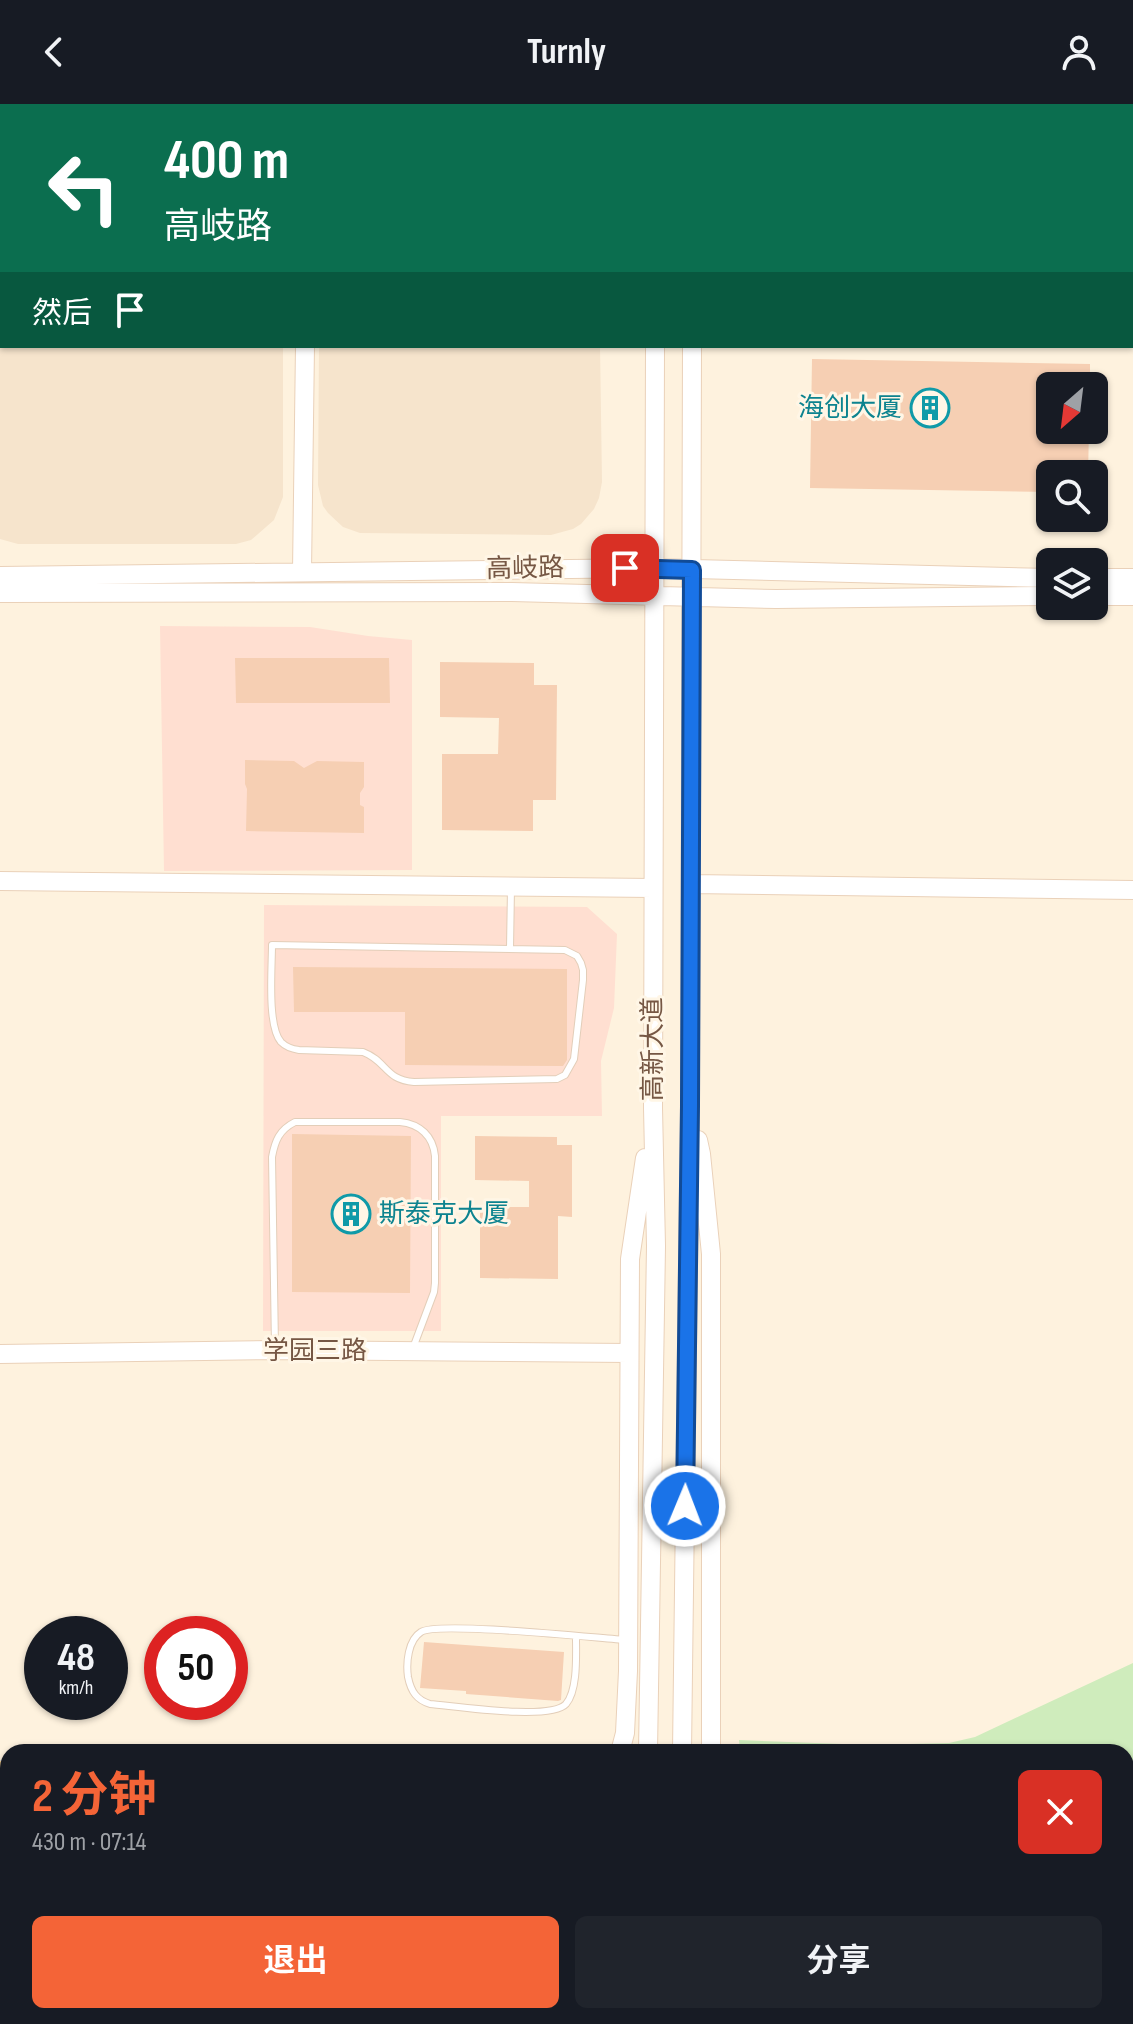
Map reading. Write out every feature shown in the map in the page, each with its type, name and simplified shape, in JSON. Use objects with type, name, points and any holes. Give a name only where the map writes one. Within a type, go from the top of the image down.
[{"type":"main road","points":[[302,572],[305,348]]},
{"type":"main road","name":"高新大道","points":[[648,1744],[656,1246],[653,1108],[655,348]]},
{"type":"main road","name":"高新大道","points":[[682,1744],[690,1106],[692,348]]},
{"type":"main road","name":"高岐路","points":[[0,576],[653,568],[1036,578]]},
{"type":"main road","points":[[1108,578],[1133,578]]},
{"type":"main road","name":"高岐路","points":[[0,593],[512,592],[776,599],[1036,596]]},
{"type":"main road","points":[[1108,596],[1133,596]]},
{"type":"main road","points":[[0,881],[653,888]]},
{"type":"main road","points":[[691,884],[1133,890]]},
{"type":"main road","points":[[690,1106],[701,1154],[711,1254],[711,1744]]},
{"type":"main road","points":[[622,1744],[628,1640],[630,1259],[653,1108]]},
{"type":"main road","name":"学园三路","points":[[0,1354],[276,1350],[629,1353]]},
{"type":"lane","points":[[510,948],[511,887]]},
{"type":"lane","points":[[272,945],[510,948],[565,950],[577,956],[581,963],[583,980],[574,1059],[565,1075],[557,1079],[404,1081],[396,1079],[371,1055],[363,1052],[289,1048],[281,1042],[273,1025],[272,945]]},
{"type":"lane","points":[[276,1350],[272,1157],[277,1137],[295,1122],[386,1122],[416,1125],[428,1135],[434,1147],[435,1283],[412,1351]]},
{"type":"lane","points":[[576,1637],[571,1695],[562,1707],[555,1710],[533,1713],[430,1704],[418,1698],[410,1686],[410,1649],[414,1639],[425,1630],[458,1628],[628,1640]]},
{"type":"shaded area","points":[[0,348],[283,348],[283,497],[274,520],[251,540],[236,544],[18,544],[0,539]]},
{"type":"shaded area","points":[[319,348],[600,348],[602,482],[594,509],[573,529],[551,535],[360,533],[343,527],[328,513],[318,485]]},
{"type":"shaded area","points":[[160,626],[310,627],[412,640],[412,870],[164,871]]},
{"type":"shaded area","points":[[264,905],[587,907],[617,934],[614,1008],[601,1061],[602,1116],[441,1116],[441,1331],[263,1331]]},
{"type":"green space","points":[[1133,1663],[1133,1744],[909,1744],[949,1743],[975,1737]]},
{"type":"green space","points":[[739,1740],[843,1744],[739,1744]]},
{"type":"building","name":"海创大厦","points":[[812,359],[1090,364],[1090,372],[1036,372],[1036,444],[1089,444],[1088,460],[1036,460],[1036,492],[810,488]]},
{"type":"building","points":[[235,658],[389,658],[390,703],[236,703]]},
{"type":"building","points":[[440,662],[534,663],[534,685],[557,685],[556,800],[533,800],[533,831],[442,830],[442,754],[498,754],[499,718],[440,717]]},
{"type":"building","points":[[245,760],[294,761],[304,768],[317,761],[364,762],[360,805],[364,807],[364,833],[246,831]]},
{"type":"building","points":[[293,967],[567,969],[567,1060],[563,1066],[405,1065],[405,1012],[294,1012]]},
{"type":"building","name":"斯泰克大厦","points":[[292,1134],[411,1136],[410,1293],[292,1292]]},
{"type":"building","points":[[475,1136],[557,1137],[557,1145],[572,1145],[572,1217],[558,1216],[558,1279],[480,1278],[480,1207],[529,1207],[529,1181],[475,1180]]},
{"type":"building","points":[[424,1642],[564,1652],[561,1700],[420,1688]]},
{"type":"place","name":"海创大厦","points":[[930,408]]},
{"type":"place","name":"斯泰克大厦","points":[[351,1214]]},
{"type":"route","points":[[625,568],[692,570],[685,1506]]}]
